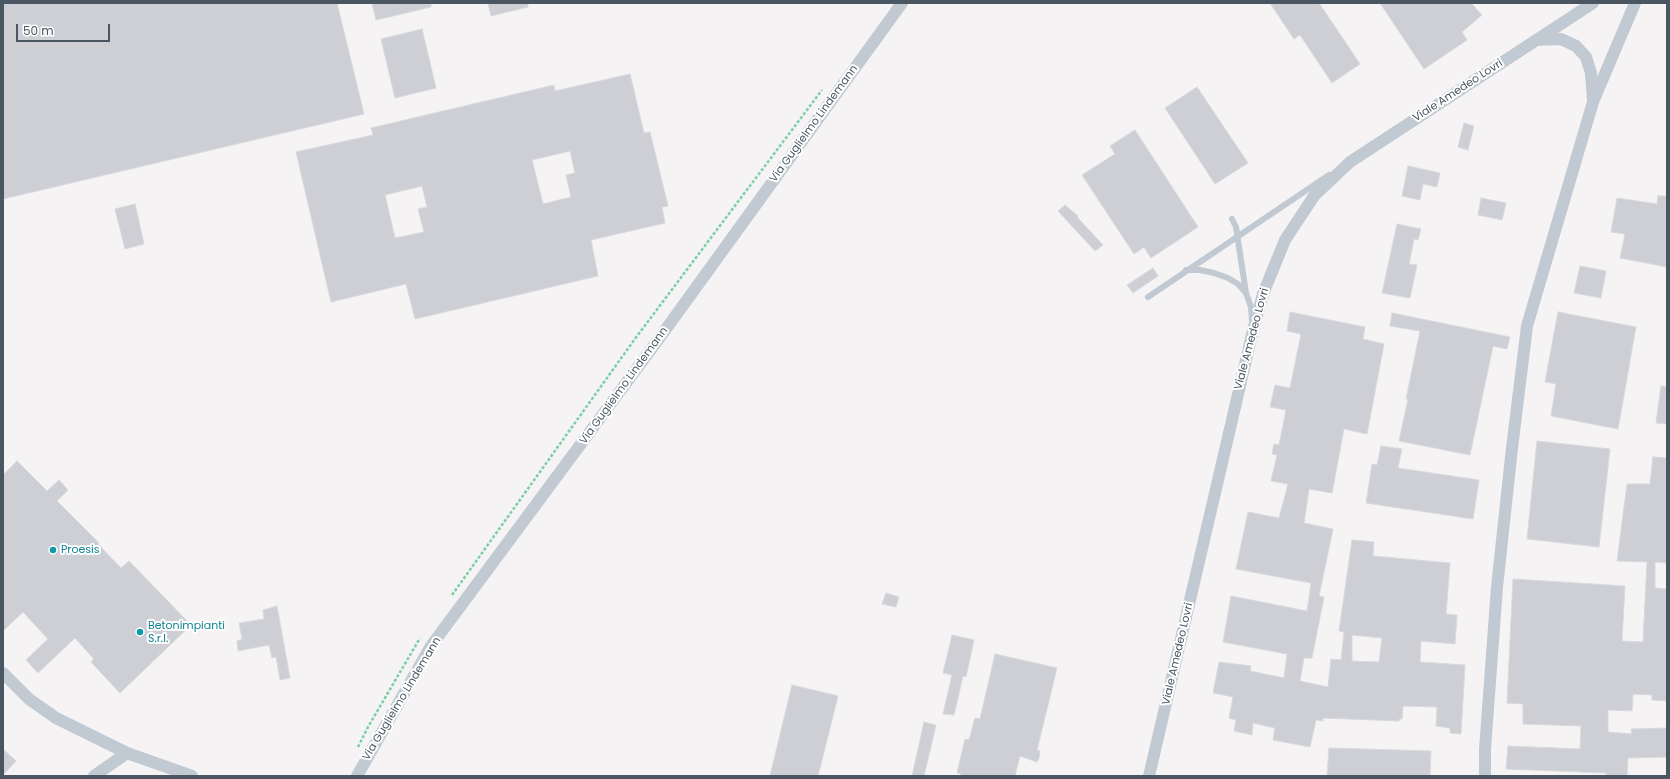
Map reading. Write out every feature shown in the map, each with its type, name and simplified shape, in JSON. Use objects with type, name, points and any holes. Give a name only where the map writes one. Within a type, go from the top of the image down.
[{"type":"street","name":"Via Guglielmo Lindemann","points":[[356,776],[432,646],[653,346],[902,3]]},
{"type":"street","name":"Viale Amedeo Lovri","points":[[1149,776],[1262,294],[1285,240],[1314,196],[1350,162],[1593,3]]},
{"type":"street","points":[[1485,776],[1485,749],[1497,587],[1527,326],[1593,102],[1635,3]]},
{"type":"street","points":[[1537,40],[1561,40],[1576,46],[1586,57],[1591,73],[1593,102]]},
{"type":"street","points":[[3,673],[29,699],[56,718],[127,753],[192,776]]},
{"type":"street","points":[[94,776],[127,753]]},
{"type":"lane","points":[[1148,297],[1186,270],[1350,162]]},
{"type":"lane","points":[[1232,219],[1238,236],[1246,293],[1251,307],[1253,330]]},
{"type":"lane","points":[[1186,270],[1214,272],[1238,284],[1246,293]]},
{"type":"path","name":"Via Guglielmo Lindemann","points":[[451,597],[637,336],[827,84]]},
{"type":"path","name":"Via Guglielmo Lindemann","points":[[358,748],[368,727],[415,645],[424,633]]},
{"type":"building","points":[[3,3],[337,3],[364,114],[3,199]]},
{"type":"building","points":[[372,3],[431,3],[431,7],[376,20]]},
{"type":"building","points":[[488,3],[528,3],[528,7],[491,16]]},
{"type":"building","points":[[1270,3],[1319,3],[1360,64],[1332,83],[1300,35],[1294,39]]},
{"type":"building","points":[[1380,3],[1471,3],[1482,15],[1462,32],[1467,40],[1424,69]]},
{"type":"building","points":[[422,29],[436,88],[395,98],[381,39]]},
{"type":"building","points":[[630,74],[644,133],[650,132],[668,206],[662,207],[665,223],[591,240],[598,276],[415,319],[406,284],[331,302],[296,152],[373,135],[371,128],[554,85],[555,91]],"holes":[[[570,151],[575,173],[566,175],[571,197],[543,204],[532,160]],[[422,186],[427,207],[418,209],[424,232],[395,238],[385,195]]]},
{"type":"building","points":[[1197,87],[1248,163],[1215,184],[1165,108]]},
{"type":"building","points":[[1464,123],[1474,126],[1468,150],[1458,147]]},
{"type":"building","points":[[1135,130],[1198,227],[1151,258],[1144,247],[1134,254],[1082,175],[1115,154],[1110,146]]},
{"type":"building","points":[[1408,166],[1440,173],[1437,187],[1423,184],[1420,200],[1402,196]]},
{"type":"building","points":[[1658,196],[1667,196],[1667,267],[1620,258],[1625,234],[1611,232],[1617,198],[1657,204]]},
{"type":"building","points":[[1481,198],[1506,203],[1502,220],[1478,215]]},
{"type":"building","points":[[135,204],[144,244],[125,249],[115,209]]},
{"type":"building","points":[[1065,205],[1078,216],[1077,217],[1103,245],[1095,251],[1058,211]]},
{"type":"building","points":[[1397,224],[1421,229],[1418,240],[1414,239],[1409,264],[1417,265],[1410,298],[1382,293]]},
{"type":"building","points":[[1580,266],[1606,271],[1601,298],[1574,293]]},
{"type":"building","points":[[1153,268],[1158,276],[1133,293],[1127,285]]},
{"type":"building","points":[[1290,312],[1365,327],[1363,339],[1384,344],[1367,434],[1344,429],[1332,493],[1309,489],[1304,523],[1333,529],[1319,596],[1324,597],[1312,658],[1304,658],[1300,681],[1328,687],[1331,659],[1341,660],[1344,632],[1339,631],[1352,540],[1374,542],[1373,556],[1450,563],[1446,614],[1457,615],[1455,644],[1421,641],[1420,662],[1465,665],[1461,734],[1450,733],[1450,728],[1436,726],[1437,707],[1403,706],[1402,719],[1399,719],[1399,721],[1323,718],[1323,721],[1316,720],[1310,747],[1273,740],[1275,728],[1253,723],[1252,735],[1234,731],[1236,720],[1229,718],[1233,697],[1213,693],[1219,662],[1251,666],[1250,671],[1284,678],[1287,654],[1223,642],[1231,596],[1307,611],[1311,583],[1236,569],[1248,512],[1279,518],[1288,484],[1271,481],[1277,455],[1272,454],[1274,444],[1279,445],[1286,410],[1270,407],[1275,385],[1290,388],[1301,334],[1287,331]],"holes":[[[1352,635],[1382,638],[1379,662],[1352,661]]]},
{"type":"building","points":[[1558,312],[1636,327],[1618,429],[1551,416],[1556,384],[1545,382]]},
{"type":"building","points":[[1392,313],[1510,337],[1507,349],[1493,346],[1470,455],[1399,441],[1420,331],[1390,326]]},
{"type":"building","points":[[1661,386],[1667,387],[1667,424],[1656,423]]},
{"type":"building","points":[[1537,441],[1610,449],[1599,547],[1527,539]]},
{"type":"building","points":[[1381,446],[1402,449],[1398,468],[1479,480],[1473,519],[1366,503],[1372,464],[1377,465]]},
{"type":"building","points":[[1653,457],[1667,458],[1667,563],[1655,562],[1655,588],[1667,589],[1667,701],[1652,700],[1652,695],[1633,694],[1632,711],[1608,710],[1608,732],[1632,734],[1631,729],[1667,728],[1667,757],[1628,758],[1627,776],[1606,776],[1606,773],[1506,769],[1508,746],[1580,749],[1581,726],[1523,724],[1523,704],[1507,703],[1513,579],[1625,586],[1622,641],[1643,642],[1647,562],[1617,561],[1627,484],[1650,484]]},
{"type":"building","points":[[17,461],[47,491],[59,480],[68,490],[57,501],[99,543],[98,544],[121,568],[129,561],[191,625],[120,693],[91,662],[94,659],[75,638],[38,673],[26,660],[48,639],[23,612],[3,631],[3,475]]},
{"type":"building","points":[[886,593],[899,597],[896,607],[882,604]]},
{"type":"building","points":[[277,606],[290,678],[280,680],[276,657],[272,658],[269,645],[238,651],[237,641],[242,639],[239,623],[264,619],[263,610]]},
{"type":"building","points":[[952,635],[974,640],[966,677],[963,676],[954,715],[943,714],[952,675],[943,673]]},
{"type":"building","points":[[995,654],[1057,668],[1037,750],[1040,751],[1039,758],[1037,762],[1020,756],[1015,776],[961,776],[961,774],[957,773],[965,739],[969,740],[975,718],[980,719]]},
{"type":"building","points":[[792,685],[838,696],[818,776],[770,776]]},
{"type":"building","points":[[924,722],[936,725],[924,776],[912,776]]},
{"type":"building","points":[[1329,748],[1431,751],[1430,776],[1327,776]]},
{"type":"building","points":[[3,749],[16,761],[3,775]]},
{"type":"place","name":"Proesis","points":[[53,550]]},
{"type":"place","name":"Betonimpianti S.r.l.","points":[[140,632]]}]
